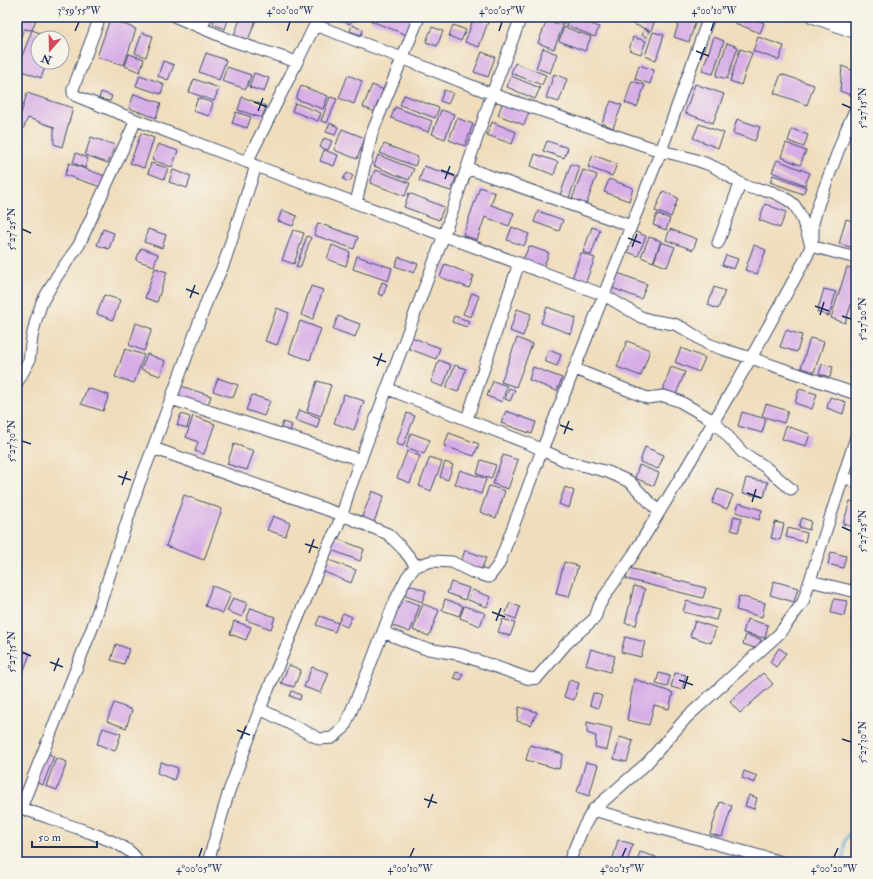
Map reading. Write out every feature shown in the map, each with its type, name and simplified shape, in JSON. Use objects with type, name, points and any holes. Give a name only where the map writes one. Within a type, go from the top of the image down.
[{"type":"street","points":[[100,17],[73,89],[73,93],[76,96],[252,164],[604,295],[641,317],[674,324],[708,344],[856,394]]},
{"type":"street","points":[[176,17],[230,40],[297,62]]},
{"type":"street","points":[[202,28],[206,17]]},
{"type":"street","points":[[356,202],[372,133],[419,17]]},
{"type":"street","points":[[208,862],[229,791],[260,709],[342,515],[349,491],[444,235],[492,94],[521,17]]},
{"type":"street","points":[[260,709],[320,739],[332,738],[344,728],[394,603],[407,577],[416,566],[432,561],[452,562],[474,573],[489,577],[499,564],[542,450],[661,151],[709,17]]},
{"type":"street","points":[[812,17],[856,33]]},
{"type":"street","points":[[842,28],[847,17]]},
{"type":"street","points":[[138,862],[136,856],[119,845],[99,836],[21,808],[93,626],[139,484],[208,298],[227,254],[252,164],[297,62],[317,21],[402,58],[492,94],[661,151],[714,167],[740,184],[750,188],[766,190],[778,195],[794,206],[801,217],[811,246]]},
{"type":"street","points":[[383,632],[423,648],[462,655],[530,679],[537,678],[566,644],[595,618],[601,601],[633,555],[714,421],[751,358],[807,256],[813,237],[813,223],[818,205],[846,130],[856,108]]},
{"type":"street","points":[[17,383],[29,361],[35,325],[42,302],[57,276],[79,245],[136,120]]},
{"type":"street","points":[[467,168],[631,226]]},
{"type":"street","points":[[718,243],[740,184]]},
{"type":"street","points":[[811,246],[856,258]]},
{"type":"street","points":[[467,419],[519,263]]},
{"type":"street","points":[[575,369],[647,398],[664,396],[679,401],[714,421],[743,453],[764,466],[791,489]]},
{"type":"street","points":[[388,389],[467,419],[566,460],[608,472],[630,482],[659,512]]},
{"type":"street","points":[[171,399],[361,460]]},
{"type":"street","points":[[569,862],[582,830],[593,810],[647,763],[687,717],[779,634],[803,602],[856,437]]},
{"type":"street","points":[[153,448],[342,515],[388,534],[404,549],[416,566]]},
{"type":"street","points":[[843,476],[856,483]]},
{"type":"street","points":[[810,581],[856,592]]},
{"type":"street","points":[[593,810],[782,862]]},
{"type":"building","points":[[17,17],[37,17],[32,30],[24,29],[20,39],[17,38]]},
{"type":"building","points":[[215,17],[229,17],[225,29],[213,24]]},
{"type":"building","points":[[241,17],[257,17],[247,43],[233,38]]},
{"type":"building","points":[[330,17],[353,17],[350,24]]},
{"type":"building","points":[[372,17],[405,17],[413,20],[407,35],[371,21]]},
{"type":"building","points":[[474,17],[488,22],[479,47],[465,42]]},
{"type":"building","points":[[553,17],[566,17],[564,24],[552,19]]},
{"type":"building","points":[[569,17],[573,17],[599,27],[595,37],[566,25]]},
{"type":"building","points":[[582,17],[601,17],[598,23]]},
{"type":"building","points":[[621,17],[646,17],[655,20],[651,31],[620,19]]},
{"type":"building","points":[[681,17],[696,20],[689,42],[674,37]]},
{"type":"building","points":[[737,17],[749,17],[764,23],[760,33],[735,23]]},
{"type":"building","points":[[110,19],[136,29],[124,65],[97,57]]},
{"type":"building","points":[[547,20],[563,26],[554,49],[538,43]]},
{"type":"building","points":[[352,25],[363,30],[361,35],[350,31]]},
{"type":"building","points":[[453,25],[466,30],[461,41],[449,36]]},
{"type":"building","points":[[432,27],[443,31],[437,46],[426,42]]},
{"type":"building","points":[[564,27],[591,37],[585,51],[559,41]]},
{"type":"building","points":[[644,29],[649,31],[647,37],[642,35]]},
{"type":"building","points":[[653,32],[664,35],[656,60],[645,56]]},
{"type":"building","points":[[142,33],[153,36],[146,57],[135,53]]},
{"type":"building","points":[[30,35],[30,70],[44,70],[41,78],[17,69]]},
{"type":"building","points":[[633,37],[646,41],[641,54],[629,50]]},
{"type":"building","points":[[714,37],[724,41],[713,74],[702,71]]},
{"type":"building","points":[[758,37],[784,46],[779,60],[753,51]]},
{"type":"building","points":[[727,43],[738,47],[727,79],[716,76]]},
{"type":"building","points":[[543,48],[557,54],[550,73],[536,68]]},
{"type":"building","points":[[740,49],[752,53],[741,85],[730,81]]},
{"type":"building","points":[[482,52],[495,57],[488,77],[474,72]]},
{"type":"building","points":[[206,53],[226,60],[219,80],[199,72]]},
{"type":"building","points":[[129,54],[144,59],[140,72],[125,66]]},
{"type":"building","points":[[163,61],[174,65],[168,80],[158,76]]},
{"type":"building","points":[[515,63],[546,75],[542,85],[511,73]]},
{"type":"building","points":[[639,65],[654,70],[650,84],[635,79]]},
{"type":"building","points":[[842,66],[856,72],[856,97],[840,91]]},
{"type":"building","points":[[227,67],[251,75],[246,89],[222,81]]},
{"type":"building","points":[[254,73],[269,78],[264,92],[249,87]]},
{"type":"building","points":[[554,74],[567,79],[559,102],[546,98]]},
{"type":"building","points":[[781,74],[814,85],[807,105],[774,93]]},
{"type":"building","points":[[140,75],[164,84],[161,94],[136,86]]},
{"type":"building","points":[[348,75],[362,81],[354,104],[339,98]]},
{"type":"building","points":[[511,76],[540,88],[535,99],[507,87]]},
{"type":"building","points":[[194,79],[219,88],[214,101],[189,92]]},
{"type":"building","points":[[632,81],[645,85],[637,107],[625,103]]},
{"type":"building","points":[[695,84],[724,94],[713,123],[685,113]]},
{"type":"building","points":[[372,85],[384,90],[375,112],[363,107]]},
{"type":"building","points":[[301,86],[328,96],[323,109],[296,99]]},
{"type":"building","points":[[444,90],[453,93],[448,104],[440,101]]},
{"type":"building","points":[[101,92],[112,96],[110,101],[99,99]]},
{"type":"building","points":[[27,93],[73,108],[62,147],[54,144],[54,127],[28,118],[23,129],[17,127]]},
{"type":"building","points":[[134,94],[161,103],[156,118],[129,108]]},
{"type":"building","points":[[404,95],[439,108],[435,118],[400,105]]},
{"type":"building","points":[[242,97],[266,106],[262,118],[238,110]]},
{"type":"building","points":[[330,97],[337,99],[327,123],[321,121]]},
{"type":"building","points":[[198,98],[213,103],[209,116],[193,111]]},
{"type":"building","points":[[503,101],[529,112],[524,125],[498,115]]},
{"type":"building","points":[[611,101],[622,105],[613,128],[602,123]]},
{"type":"building","points":[[295,103],[321,113],[318,121],[292,111]]},
{"type":"building","points":[[395,107],[432,121],[428,132],[391,118]]},
{"type":"building","points":[[441,110],[454,114],[445,139],[432,134]]},
{"type":"building","points":[[236,112],[251,117],[247,128],[232,123]]},
{"type":"building","points":[[457,118],[473,124],[465,146],[449,140]]},
{"type":"building","points":[[737,119],[760,127],[755,141],[733,133]]},
{"type":"building","points":[[492,122],[516,132],[512,144],[487,135]]},
{"type":"building","points":[[330,123],[338,127],[335,135],[326,132]]},
{"type":"building","points":[[699,124],[724,133],[718,148],[693,138]]},
{"type":"building","points":[[342,129],[365,138],[357,159],[334,150]]},
{"type":"building","points":[[792,129],[808,135],[804,147],[788,141]]},
{"type":"building","points":[[141,133],[154,138],[144,168],[130,163]]},
{"type":"building","points":[[91,137],[115,145],[108,163],[85,155]]},
{"type":"building","points":[[324,138],[332,141],[328,150],[320,147]]},
{"type":"building","points":[[547,141],[568,148],[564,158],[543,151]]},
{"type":"building","points":[[786,143],[806,151],[800,165],[781,157]]},
{"type":"building","points":[[158,144],[178,151],[172,167],[152,160]]},
{"type":"building","points":[[384,144],[418,157],[415,166],[380,153]]},
{"type":"building","points":[[324,150],[338,155],[334,166],[320,161]]},
{"type":"building","points":[[76,153],[88,158],[85,168],[73,163]]},
{"type":"building","points":[[535,154],[558,162],[554,175],[531,166]]},
{"type":"building","points":[[378,155],[414,169],[409,180],[374,166]]},
{"type":"building","points":[[593,155],[617,164],[612,176],[588,167]]},
{"type":"building","points":[[777,160],[810,173],[805,185],[772,172]]},
{"type":"building","points":[[69,163],[105,176],[101,187],[65,175]]},
{"type":"building","points":[[151,163],[168,168],[164,179],[148,173]]},
{"type":"building","points":[[571,164],[580,167],[569,198],[560,195]]},
{"type":"building","points":[[424,166],[456,177],[451,191],[419,181]]},
{"type":"building","points":[[173,170],[191,176],[187,188],[169,182]]},
{"type":"building","points":[[375,170],[410,183],[405,196],[370,183]]},
{"type":"building","points":[[583,170],[597,175],[586,205],[572,199]]},
{"type":"building","points":[[347,173],[353,176],[349,182],[343,179]]},
{"type":"building","points":[[773,175],[806,187],[803,194],[770,182]]},
{"type":"building","points":[[609,179],[633,188],[629,201],[604,192]]},
{"type":"building","points":[[480,187],[495,193],[491,205],[514,213],[509,226],[485,217],[477,240],[463,235]]},
{"type":"building","points":[[663,191],[678,198],[671,217],[655,211]]},
{"type":"building","points":[[409,193],[444,207],[439,220],[404,207]]},
{"type":"building","points":[[765,204],[786,212],[780,228],[759,220]]},
{"type":"building","points":[[282,210],[297,216],[293,226],[278,221]]},
{"type":"building","points":[[538,211],[563,220],[559,231],[534,222]]},
{"type":"building","points":[[657,214],[670,219],[666,230],[653,225]]},
{"type":"building","points":[[846,219],[856,222],[856,242],[854,248],[839,244]]},
{"type":"building","points":[[318,223],[358,237],[354,249],[314,235]]},
{"type":"building","points":[[512,227],[529,234],[524,246],[507,240]]},
{"type":"building","points":[[592,227],[600,230],[591,255],[583,252]]},
{"type":"building","points":[[103,229],[114,233],[109,249],[97,245]]},
{"type":"building","points":[[148,229],[166,235],[162,248],[144,242]]},
{"type":"building","points":[[670,229],[697,239],[693,250],[666,240]]},
{"type":"building","points":[[293,230],[304,233],[294,264],[282,260]]},
{"type":"building","points":[[633,231],[646,236],[638,256],[625,251]]},
{"type":"building","points":[[307,236],[311,238],[300,268],[296,267]]},
{"type":"building","points":[[649,237],[661,241],[653,262],[641,257]]},
{"type":"building","points":[[661,242],[675,247],[667,267],[654,262]]},
{"type":"building","points":[[332,245],[350,252],[346,266],[327,259]]},
{"type":"building","points":[[754,245],[766,250],[757,274],[745,270]]},
{"type":"building","points":[[529,246],[549,253],[543,268],[523,260]]},
{"type":"building","points":[[141,248],[158,254],[154,266],[136,260]]},
{"type":"building","points":[[581,253],[595,258],[585,284],[572,279]]},
{"type":"building","points":[[726,255],[738,259],[734,269],[722,265]]},
{"type":"building","points":[[357,256],[392,268],[388,281],[353,269]]},
{"type":"building","points":[[399,257],[418,264],[414,273],[395,266]]},
{"type":"building","points":[[445,264],[474,276],[469,288],[440,277]]},
{"type":"building","points":[[847,267],[856,270],[856,290],[845,323],[831,318]]},
{"type":"building","points":[[155,268],[167,272],[157,302],[145,298]]},
{"type":"building","points":[[615,272],[647,284],[641,299],[610,287]]},
{"type":"building","points":[[382,282],[387,284],[383,296],[378,294]]},
{"type":"building","points":[[311,286],[323,290],[313,319],[301,315]]},
{"type":"building","points":[[714,287],[725,291],[718,309],[708,305]]},
{"type":"building","points":[[824,289],[836,292],[829,316],[817,312]]},
{"type":"building","points":[[472,293],[479,296],[471,317],[463,314]]},
{"type":"building","points":[[104,295],[120,300],[113,320],[97,314]]},
{"type":"building","points":[[547,307],[576,318],[571,334],[541,323]]},
{"type":"building","points":[[277,308],[289,313],[277,345],[265,341]]},
{"type":"building","points":[[517,309],[531,314],[523,336],[510,331]]},
{"type":"building","points":[[338,316],[360,324],[355,337],[333,329]]},
{"type":"building","points":[[454,316],[469,321],[467,327],[452,322]]},
{"type":"building","points":[[300,321],[321,329],[310,360],[289,353]]},
{"type":"building","points":[[136,323],[152,329],[144,351],[129,345]]},
{"type":"building","points":[[786,330],[802,335],[797,352],[780,347]]},
{"type":"building","points":[[411,337],[440,348],[436,359],[407,348]]},
{"type":"building","points":[[517,338],[532,344],[516,387],[501,382]]},
{"type":"building","points":[[810,338],[824,342],[814,372],[801,368]]},
{"type":"building","points":[[627,341],[650,350],[641,376],[617,367]]},
{"type":"building","points":[[681,348],[705,358],[699,372],[675,362]]},
{"type":"building","points":[[125,349],[144,355],[134,383],[115,377]]},
{"type":"building","points":[[549,350],[561,355],[557,366],[544,361]]},
{"type":"building","points":[[147,354],[165,361],[160,376],[141,369]]},
{"type":"building","points":[[439,360],[451,365],[443,387],[431,382]]},
{"type":"building","points":[[822,364],[833,367],[830,377],[819,374]]},
{"type":"building","points":[[455,365],[466,369],[458,392],[446,388]]},
{"type":"building","points":[[533,367],[562,378],[557,391],[529,380]]},
{"type":"building","points":[[671,367],[685,372],[675,397],[662,392]]},
{"type":"building","points":[[218,378],[238,385],[233,398],[213,391]]},
{"type":"building","points":[[317,381],[331,385],[321,416],[307,411]]},
{"type":"building","points":[[493,381],[507,386],[502,402],[487,396]]},
{"type":"building","points":[[181,386],[211,396],[207,408],[178,397]]},
{"type":"building","points":[[87,388],[109,395],[103,411],[81,404]]},
{"type":"building","points":[[509,388],[515,390],[510,401],[505,399]]},
{"type":"building","points":[[799,389],[817,394],[812,409],[795,403]]},
{"type":"building","points":[[344,394],[364,401],[354,430],[334,423]]},
{"type":"building","points":[[252,395],[270,401],[264,416],[246,410]]},
{"type":"building","points":[[830,397],[846,402],[843,414],[827,408]]},
{"type":"building","points":[[766,404],[788,411],[784,423],[762,416]]},
{"type":"building","points":[[299,410],[320,418],[317,428],[295,420]]},
{"type":"building","points":[[506,411],[536,422],[532,434],[501,423]]},
{"type":"building","points":[[742,412],[766,419],[762,433],[738,426]]},
{"type":"building","points":[[407,413],[415,416],[403,446],[396,444]]},
{"type":"building","points":[[181,414],[190,417],[187,428],[177,425]]},
{"type":"building","points":[[193,416],[215,424],[204,454],[195,451],[198,442],[186,437]]},
{"type":"building","points":[[283,422],[292,425],[290,431],[281,428]]},
{"type":"building","points":[[786,426],[810,434],[806,446],[782,439]]},
{"type":"building","points":[[411,433],[430,440],[424,454],[406,447]]},
{"type":"building","points":[[449,433],[479,444],[474,456],[444,446]]},
{"type":"building","points":[[234,444],[254,451],[247,470],[227,464]]},
{"type":"building","points":[[645,447],[664,455],[658,469],[640,462]]},
{"type":"building","points":[[407,451],[420,456],[410,483],[397,478]]},
{"type":"building","points":[[503,455],[518,460],[508,489],[493,484]]},
{"type":"building","points":[[430,457],[442,462],[431,491],[419,486]]},
{"type":"building","points":[[481,460],[496,465],[491,479],[477,474]]},
{"type":"building","points":[[445,462],[453,465],[448,480],[440,477]]},
{"type":"building","points":[[639,465],[659,473],[654,486],[635,478]]},
{"type":"building","points":[[460,470],[486,479],[481,494],[455,484]]},
{"type":"building","points":[[746,478],[768,482],[764,497],[742,493]]},
{"type":"building","points":[[489,486],[505,491],[496,518],[480,512]]},
{"type":"building","points":[[565,487],[574,491],[569,508],[559,504]]},
{"type":"building","points":[[718,489],[733,495],[727,509],[712,503]]},
{"type":"building","points":[[372,491],[384,496],[372,527],[360,522]]},
{"type":"building","points":[[184,495],[222,509],[204,560],[166,546]]},
{"type":"building","points":[[850,501],[856,503],[856,528],[843,524]]},
{"type":"building","points":[[739,503],[762,510],[759,520],[736,512]]},
{"type":"building","points":[[273,516],[290,523],[285,536],[267,530]]},
{"type":"building","points":[[734,516],[742,518],[738,532],[731,530]]},
{"type":"building","points":[[802,518],[811,521],[809,530],[799,527]]},
{"type":"building","points":[[775,522],[784,524],[780,540],[771,538]]},
{"type":"building","points":[[788,528],[807,533],[805,542],[786,537]]},
{"type":"building","points":[[333,537],[364,549],[360,561],[329,549]]},
{"type":"building","points":[[465,550],[486,558],[481,570],[461,562]]},
{"type":"building","points":[[831,552],[846,556],[843,568],[828,564]]},
{"type":"building","points":[[326,559],[356,570],[351,583],[322,571]]},
{"type":"building","points":[[564,562],[578,566],[569,597],[556,594]]},
{"type":"building","points":[[856,565],[856,590],[850,588]]},
{"type":"building","points":[[629,568],[706,588],[703,598],[626,579]]},
{"type":"building","points":[[774,581],[798,588],[794,602],[770,595]]},
{"type":"building","points":[[451,582],[469,588],[465,600],[447,593]]},
{"type":"building","points":[[407,584],[426,591],[422,602],[403,595]]},
{"type":"building","points":[[212,586],[231,593],[223,613],[205,606]]},
{"type":"building","points":[[634,586],[645,589],[636,625],[625,623]]},
{"type":"building","points":[[472,590],[491,597],[487,607],[468,600]]},
{"type":"building","points":[[739,596],[765,603],[762,617],[736,610]]},
{"type":"building","points":[[233,598],[247,603],[242,617],[227,611]]},
{"type":"building","points":[[400,598],[420,605],[410,632],[390,625]]},
{"type":"building","points":[[445,599],[463,606],[459,616],[442,610]]},
{"type":"building","points":[[834,599],[847,601],[844,616],[831,613]]},
{"type":"building","points":[[686,601],[719,610],[716,620],[683,612]]},
{"type":"building","points":[[510,603],[520,607],[516,619],[505,615]]},
{"type":"building","points":[[423,604],[439,610],[429,636],[413,630]]},
{"type":"building","points":[[854,605],[856,605],[856,622],[851,621]]},
{"type":"building","points":[[464,606],[485,613],[480,626],[460,618]]},
{"type":"building","points":[[251,608],[275,617],[271,629],[246,620]]},
{"type":"building","points":[[343,613],[352,617],[347,627],[338,623]]},
{"type":"building","points":[[320,616],[338,623],[335,632],[316,625]]},
{"type":"building","points":[[503,619],[515,623],[510,636],[498,632]]},
{"type":"building","points":[[747,619],[768,625],[765,638],[743,633]]},
{"type":"building","points":[[234,621],[251,627],[246,640],[230,634]]},
{"type":"building","points":[[695,621],[716,628],[711,643],[690,636]]},
{"type":"building","points":[[746,635],[761,639],[758,649],[743,644]]},
{"type":"building","points":[[625,637],[645,642],[641,657],[621,652]]},
{"type":"building","points":[[116,644],[129,649],[124,664],[111,660]]},
{"type":"building","points":[[779,648],[786,653],[776,667],[770,662]]},
{"type":"building","points":[[17,649],[30,654],[23,672],[17,670]]},
{"type":"building","points":[[591,649],[615,656],[610,672],[586,665]]},
{"type":"building","points":[[289,665],[301,670],[294,687],[281,683]]},
{"type":"building","points":[[312,667],[329,673],[321,693],[304,687]]},
{"type":"building","points":[[456,672],[463,674],[461,680],[454,678]]},
{"type":"building","points":[[659,673],[670,676],[667,687],[656,684]]},
{"type":"building","points":[[675,673],[686,675],[682,690],[671,687]]},
{"type":"building","points":[[763,673],[773,684],[740,713],[730,702]]},
{"type":"building","points":[[634,679],[673,693],[669,709],[654,705],[649,725],[627,720]]},
{"type":"building","points":[[569,680],[579,683],[574,700],[564,697]]},
{"type":"building","points":[[292,691],[301,695],[300,700],[290,696]]},
{"type":"building","points":[[593,693],[602,696],[598,708],[590,705]]},
{"type":"building","points":[[114,703],[132,710],[126,728],[107,721]]},
{"type":"building","points":[[519,707],[537,712],[531,725],[517,721]]},
{"type":"building","points":[[587,722],[612,728],[607,750],[595,747],[596,736],[587,733]]},
{"type":"building","points":[[103,728],[121,734],[115,751],[97,744]]},
{"type":"building","points":[[620,737],[633,741],[627,762],[614,759]]},
{"type":"building","points":[[530,745],[563,754],[559,769],[526,760]]},
{"type":"building","points":[[46,753],[54,756],[43,785],[35,782]]},
{"type":"building","points":[[56,758],[67,762],[57,790],[46,786]]},
{"type":"building","points":[[161,762],[178,768],[174,780],[157,773]]},
{"type":"building","points":[[586,762],[598,765],[589,796],[577,792]]},
{"type":"building","points":[[744,771],[757,776],[755,783],[742,778]]},
{"type":"building","points":[[749,795],[757,798],[754,809],[745,806]]},
{"type":"building","points":[[720,802],[732,806],[722,837],[710,834]]},
{"type":"building","points":[[618,840],[633,844],[627,862],[612,862]]},
{"type":"building","points":[[640,852],[656,857],[655,862],[637,862]]},
{"type":"waterway","points":[[843,862],[845,841],[856,821]]}]
